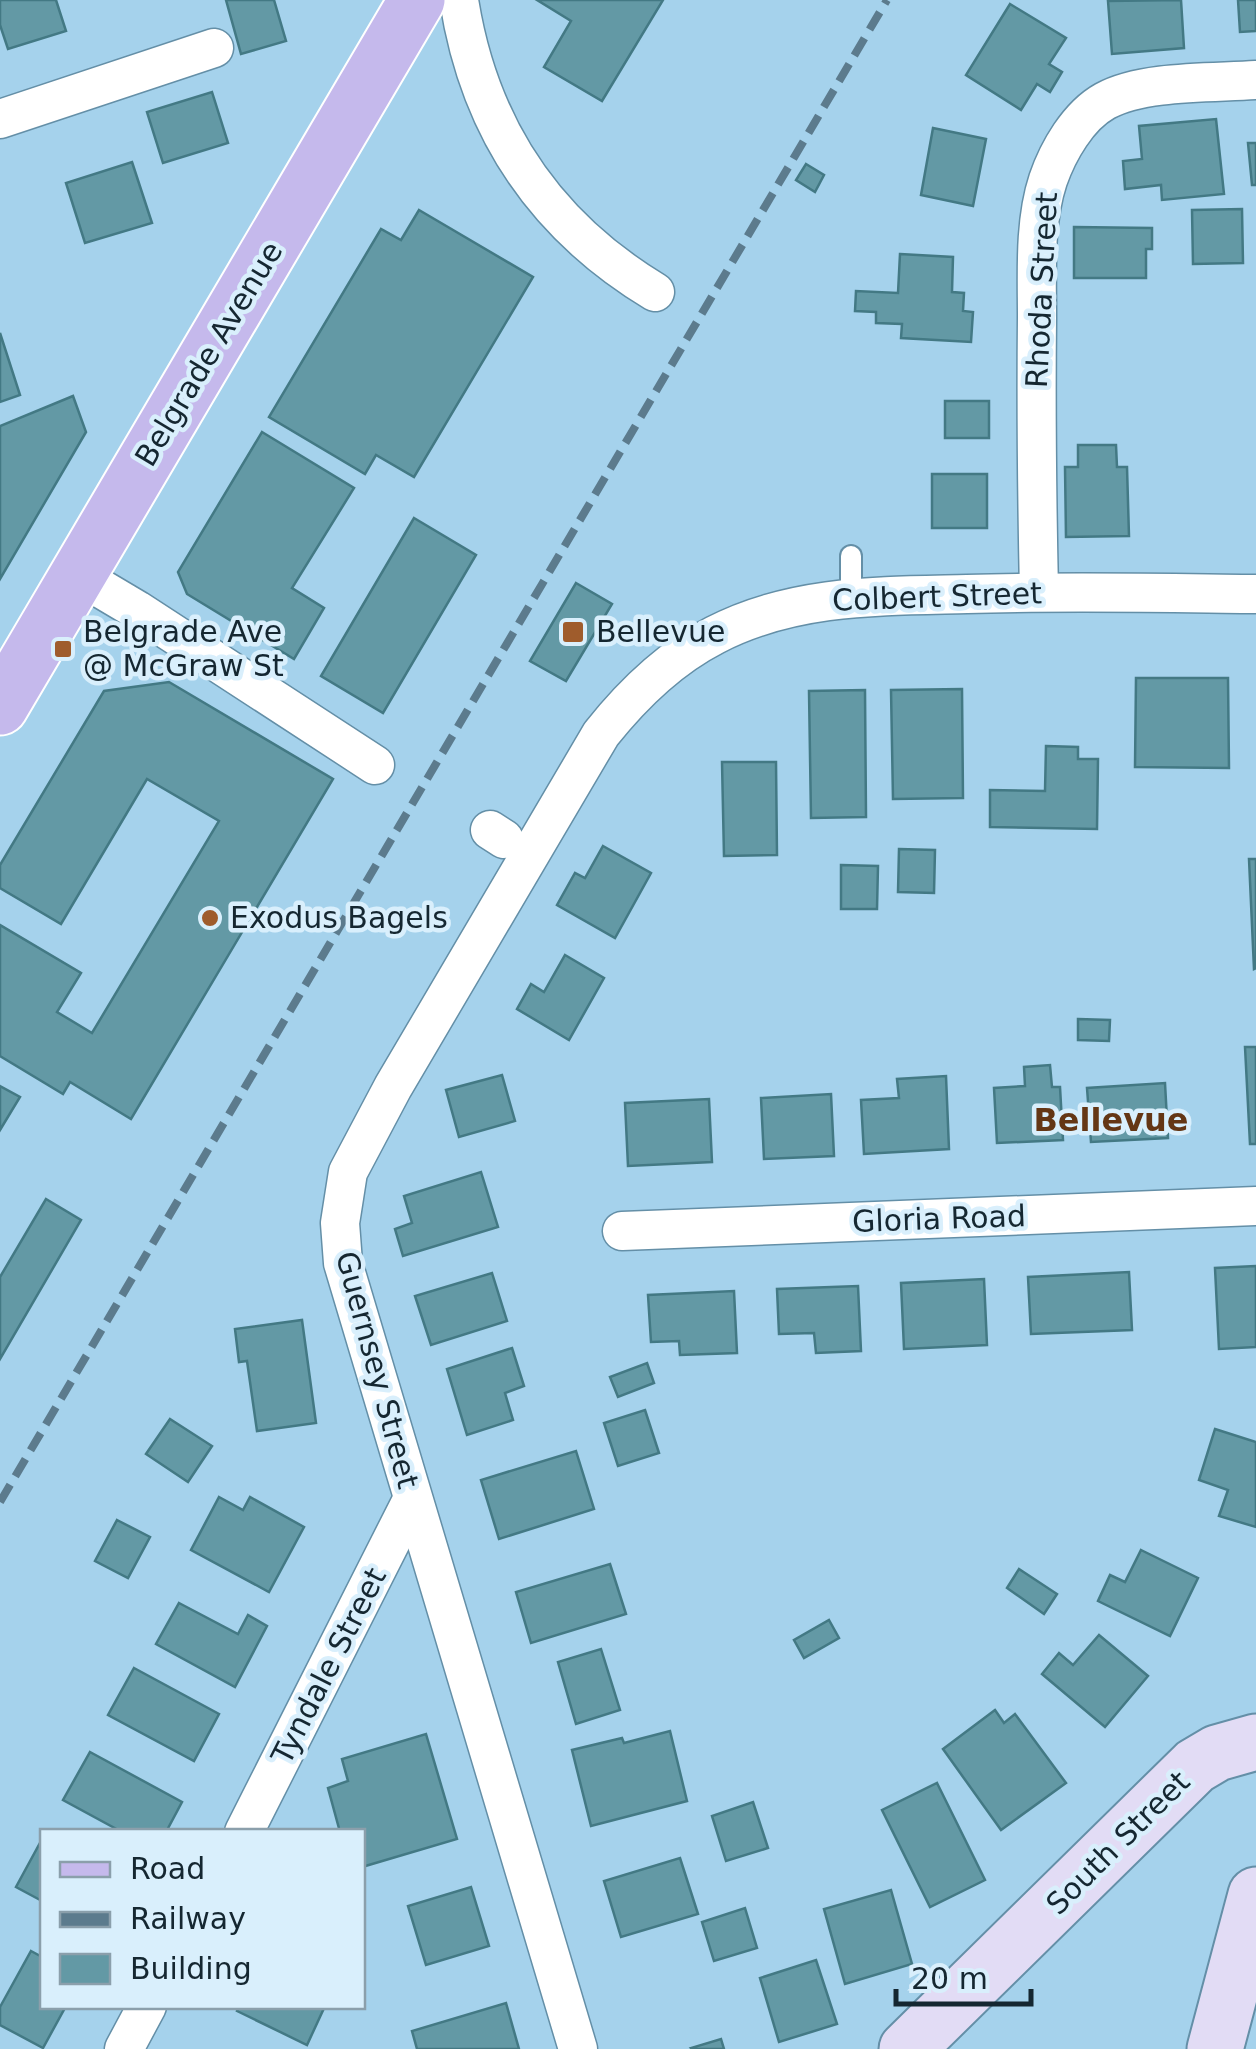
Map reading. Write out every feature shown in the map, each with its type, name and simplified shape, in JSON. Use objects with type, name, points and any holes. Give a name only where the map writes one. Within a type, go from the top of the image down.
[{"type":"main road","name":"Belgrade Avenue","points":[[0,707],[416,0]]},
{"type":"street","points":[[459,0],[470,60],[484,102],[532,182],[600,255],[656,292]]},
{"type":"street","points":[[0,119],[214,48]]},
{"type":"street","name":"Rhoda Street","points":[[1038,592],[1037,308],[1041,213],[1048,181],[1061,150],[1082,121],[1104,101],[1126,93],[1256,80]]},
{"type":"street","points":[[78,575],[362,756]]},
{"type":"street","name":"Colbert Street","points":[[602,734],[664,669],[714,635],[771,613],[852,597],[1038,592],[1256,594]]},
{"type":"street","name":"Guernsey Street","points":[[578,2049],[343,1264],[340,1224],[348,1172],[392,1087],[602,734]]},
{"type":"street","name":"Gloria Road","points":[[622,1231],[1256,1206]]},
{"type":"street","name":"Tyndale Street","points":[[246,1829],[412,1500]]},
{"type":"street","name":"South Street","points":[[908,2049],[1195,1766],[1217,1753],[1256,1742]]},
{"type":"street","points":[[1215,2049],[1256,1895]]},
{"type":"street","points":[[124,2049],[146,2009]]},
{"type":"lane","points":[[851,556],[852,597]]},
{"type":"building","points":[[0,0],[56,0],[66,31],[8,49],[0,25]]},
{"type":"building","points":[[226,0],[274,0],[286,41],[241,54]]},
{"type":"building","points":[[537,0],[663,0],[602,101],[544,67],[571,21]]},
{"type":"building","points":[[1181,0],[1184,48],[1112,54],[1108,1]]},
{"type":"building","points":[[1238,0],[1256,0],[1256,31],[1240,32]]},
{"type":"building","points":[[1010,4],[1066,38],[1049,64],[1062,72],[1050,92],[1037,84],[1021,110],[966,75]]},
{"type":"building","points":[[212,92],[228,143],[163,163],[147,112]]},
{"type":"building","points":[[1216,119],[1224,194],[1162,200],[1161,185],[1125,189],[1123,161],[1142,159],[1139,126]]},
{"type":"building","points":[[933,128],[986,139],[973,206],[921,195]]},
{"type":"building","points":[[1248,143],[1256,143],[1256,185],[1252,185]]},
{"type":"building","points":[[132,162],[152,223],[85,243],[66,183]]},
{"type":"building","points":[[806,164],[824,175],[815,192],[796,180]]},
{"type":"building","points":[[1242,209],[1243,263],[1193,264],[1192,210]]},
{"type":"building","points":[[419,210],[533,277],[414,477],[376,455],[365,474],[269,417],[381,229],[401,240]]},
{"type":"building","points":[[1074,227],[1152,228],[1152,249],[1146,249],[1146,278],[1074,278]]},
{"type":"building","points":[[900,254],[953,257],[952,292],[964,293],[963,311],[973,312],[971,342],[901,338],[902,324],[876,323],[876,312],[855,311],[856,291],[898,293]]},
{"type":"building","points":[[0,333],[20,395],[0,402]]},
{"type":"building","points":[[73,396],[86,432],[0,579],[0,426]]},
{"type":"building","points":[[945,401],[989,401],[989,438],[945,438]]},
{"type":"building","points":[[262,432],[354,488],[292,588],[324,608],[294,659],[187,594],[178,572]]},
{"type":"building","points":[[1078,445],[1116,445],[1117,467],[1127,467],[1129,536],[1066,537],[1065,467],[1078,467]]},
{"type":"building","points":[[932,474],[987,474],[987,528],[932,528]]},
{"type":"building","points":[[414,518],[476,555],[383,713],[321,676]]},
{"type":"building","points":[[576,583],[612,604],[566,681],[530,661]]},
{"type":"building","points":[[1136,678],[1228,678],[1229,768],[1135,767]]},
{"type":"building","points":[[169,682],[333,779],[131,1119],[70,1082],[63,1094],[0,1056],[0,925],[81,973],[57,1012],[92,1033],[219,821],[147,779],[61,924],[0,888],[0,865],[104,691]]},
{"type":"building","points":[[962,689],[963,798],[893,799],[891,690]]},
{"type":"building","points":[[865,690],[866,817],[811,818],[809,691]]},
{"type":"building","points":[[1046,746],[1078,747],[1078,759],[1098,759],[1097,829],[990,827],[990,790],[1045,791]]},
{"type":"building","points":[[722,762],[776,762],[777,855],[724,856]]},
{"type":"building","points":[[603,846],[651,873],[615,938],[557,905],[575,873],[585,878]]},
{"type":"building","points":[[899,849],[935,850],[934,893],[898,892]]},
{"type":"building","points":[[1249,859],[1256,859],[1254,969]]},
{"type":"building","points":[[841,865],[878,866],[877,909],[841,909]]},
{"type":"building","points":[[565,955],[604,978],[569,1040],[517,1009],[531,984],[544,992]]},
{"type":"building","points":[[1078,1019],[1110,1020],[1109,1041],[1078,1040]]},
{"type":"building","points":[[1245,1047],[1256,1047],[1256,1144],[1250,1144]]},
{"type":"building","points":[[1050,1065],[1052,1087],[1060,1087],[1063,1140],[997,1143],[994,1088],[1025,1086],[1024,1067]]},
{"type":"building","points":[[502,1075],[515,1121],[459,1137],[446,1090]]},
{"type":"building","points":[[946,1076],[949,1149],[864,1154],[861,1100],[899,1098],[897,1079]]},
{"type":"building","points":[[1165,1083],[1168,1138],[1091,1142],[1087,1088]]},
{"type":"building","points":[[0,1086],[20,1097],[0,1130]]},
{"type":"building","points":[[831,1094],[834,1156],[764,1159],[761,1098]]},
{"type":"building","points":[[709,1099],[712,1162],[628,1166],[625,1103]]},
{"type":"building","points":[[481,1172],[498,1227],[403,1256],[395,1229],[412,1223],[404,1196]]},
{"type":"building","points":[[46,1199],[81,1220],[0,1359],[0,1277]]},
{"type":"building","points":[[1256,1266],[1256,1347],[1219,1349],[1215,1268]]},
{"type":"building","points":[[1129,1272],[1132,1330],[1031,1334],[1028,1277]]},
{"type":"building","points":[[492,1273],[507,1321],[431,1345],[415,1296]]},
{"type":"building","points":[[984,1279],[987,1345],[904,1349],[901,1283]]},
{"type":"building","points":[[858,1286],[861,1351],[816,1353],[814,1333],[779,1334],[777,1289]]},
{"type":"building","points":[[734,1291],[737,1353],[680,1355],[679,1341],[651,1342],[648,1295]]},
{"type":"building","points":[[302,1320],[316,1423],[257,1431],[247,1361],[239,1362],[235,1329]]},
{"type":"building","points":[[512,1348],[524,1386],[505,1393],[513,1420],[467,1435],[447,1369]]},
{"type":"building","points":[[647,1363],[654,1383],[618,1397],[610,1377]]},
{"type":"building","points":[[645,1410],[659,1453],[618,1466],[604,1423]]},
{"type":"building","points":[[170,1419],[212,1446],[188,1482],[146,1454]]},
{"type":"building","points":[[1215,1429],[1256,1442],[1256,1527],[1219,1516],[1228,1490],[1199,1480]]},
{"type":"building","points":[[576,1451],[594,1509],[499,1539],[481,1480]]},
{"type":"building","points":[[219,1497],[243,1510],[250,1497],[304,1527],[269,1592],[191,1550]]},
{"type":"building","points":[[117,1520],[150,1537],[128,1578],[95,1561]]},
{"type":"building","points":[[1141,1550],[1198,1578],[1170,1636],[1098,1601],[1110,1575],[1125,1582]]},
{"type":"building","points":[[610,1564],[626,1614],[531,1643],[516,1592]]},
{"type":"building","points":[[1019,1569],[1057,1594],[1044,1614],[1007,1588]]},
{"type":"building","points":[[179,1603],[238,1634],[248,1615],[267,1626],[235,1687],[156,1644]]},
{"type":"building","points":[[829,1620],[839,1638],[804,1658],[794,1640]]},
{"type":"building","points":[[1099,1635],[1148,1676],[1105,1727],[1042,1674],[1059,1653],[1073,1665]]},
{"type":"building","points":[[601,1649],[620,1710],[576,1724],[558,1662]]},
{"type":"building","points":[[134,1668],[219,1714],[194,1761],[108,1715]]},
{"type":"building","points":[[995,1710],[1004,1723],[1015,1714],[1066,1783],[1001,1830],[943,1749]]},
{"type":"building","points":[[670,1731],[687,1801],[591,1826],[572,1750],[622,1738],[624,1743]]},
{"type":"building","points":[[426,1734],[457,1839],[365,1866],[365,1829],[339,1829],[328,1788],[348,1781],[342,1759]]},
{"type":"building","points":[[90,1752],[182,1802],[168,1829],[116,1829],[63,1800]]},
{"type":"building","points":[[937,1783],[985,1880],[930,1907],[882,1810]]},
{"type":"building","points":[[753,1802],[768,1848],[726,1861],[712,1816]]},
{"type":"building","points":[[40,1843],[40,1900],[16,1887]]},
{"type":"building","points":[[680,1858],[698,1914],[621,1937],[604,1881]]},
{"type":"building","points":[[471,1887],[489,1946],[426,1965],[408,1906]]},
{"type":"building","points":[[891,1890],[912,1964],[845,1984],[824,1909]]},
{"type":"building","points":[[745,1908],[757,1948],[714,1961],[702,1922]]},
{"type":"building","points":[[31,1951],[40,1956],[40,2009],[64,2009],[43,2048],[0,2025],[0,2007]]},
{"type":"building","points":[[816,1960],[837,2024],[779,2042],[760,1978]]},
{"type":"building","points":[[506,2003],[519,2049],[417,2049],[412,2031]]},
{"type":"building","points":[[238,2009],[324,2009],[307,2045]]},
{"type":"building","points":[[721,2039],[724,2049],[691,2048]]},
{"type":"railway","points":[[0,1502],[887,0]]},
{"type":"place","name":"Bellevue","points":[[573,632]]},
{"type":"place","name":"Belgrade Ave @ McGraw St","points":[[63,649]]},
{"type":"place","name":"Exodus Bagels","points":[[210,918]]},
{"type":"district","name":"Bellevue","points":[[1111,1120]]}]
